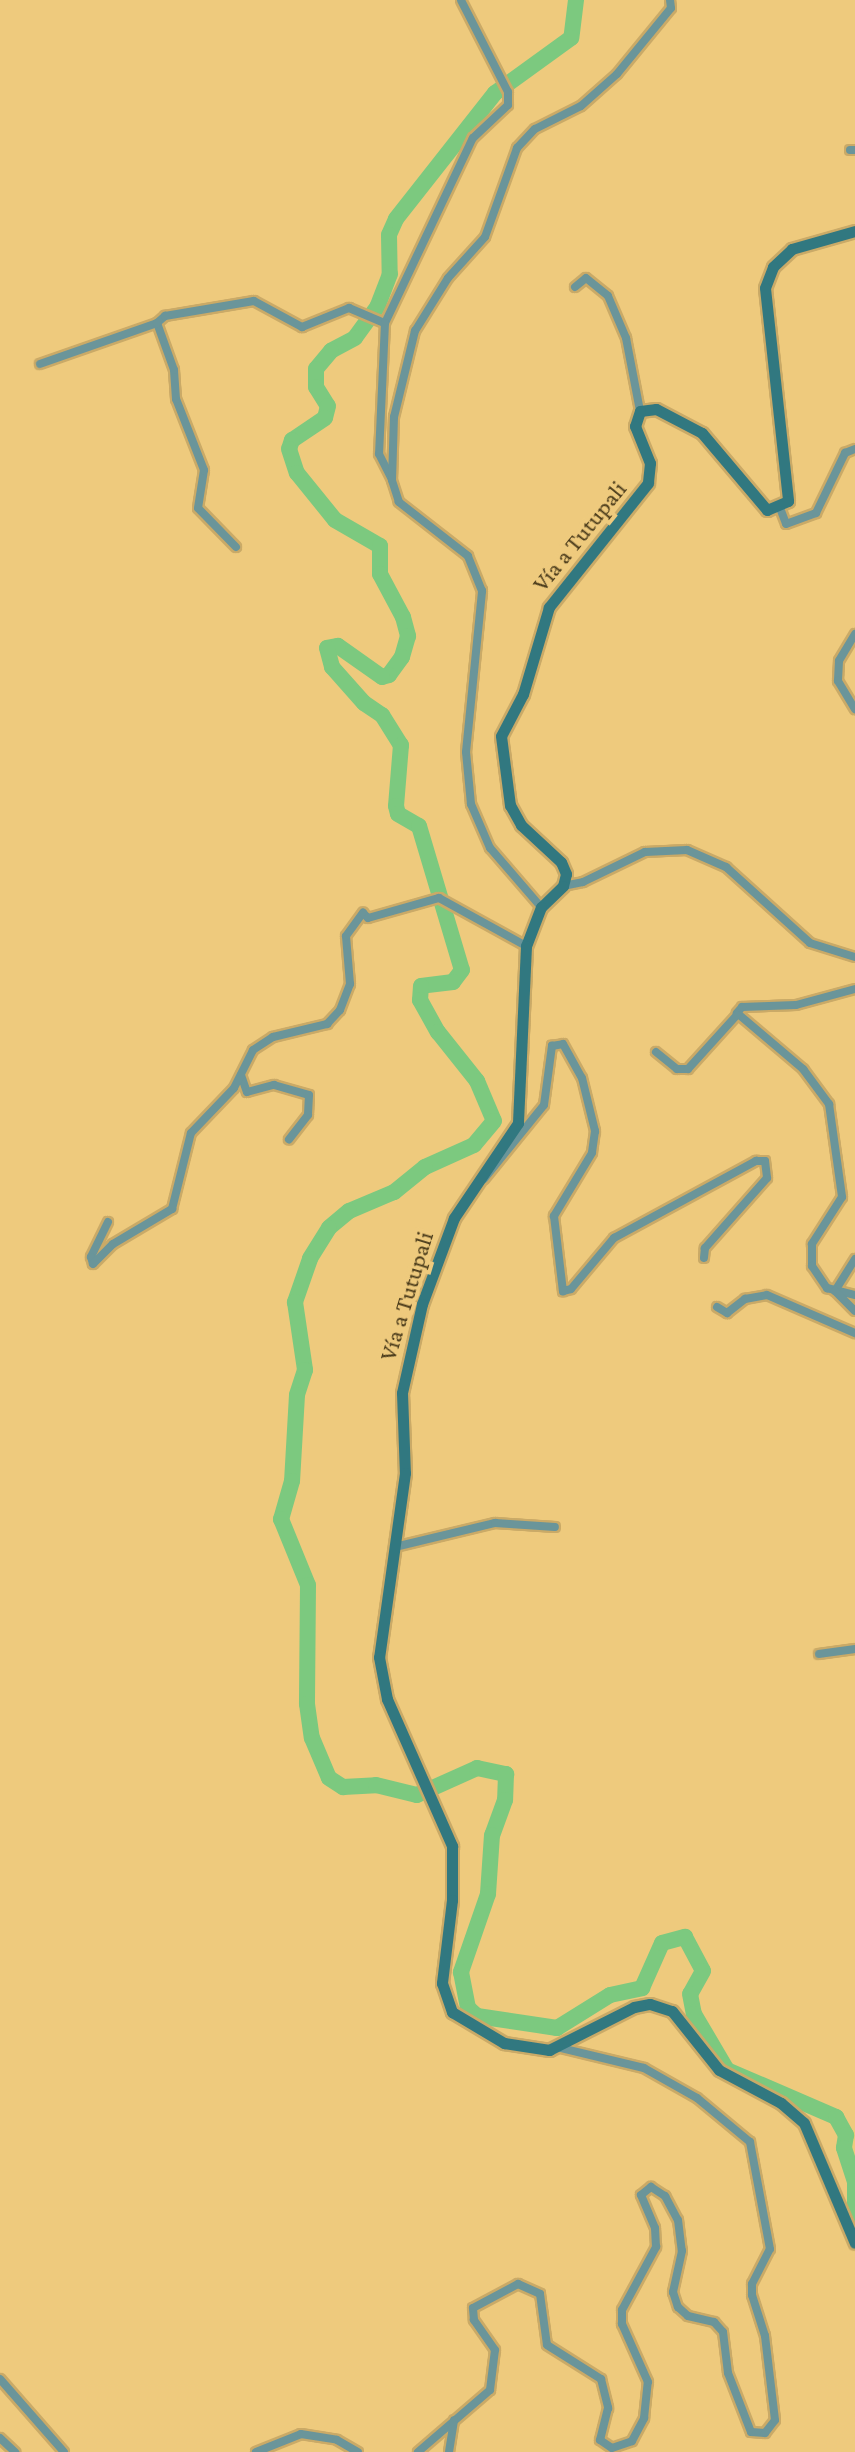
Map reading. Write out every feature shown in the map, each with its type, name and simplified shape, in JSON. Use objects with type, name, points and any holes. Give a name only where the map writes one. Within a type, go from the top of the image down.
[{"type":"street","points":[[461,0],[506,89],[508,105],[473,138],[382,321],[379,454],[399,502],[468,556],[479,576],[482,591],[466,782],[490,848],[541,907]]},
{"type":"street","points":[[392,480],[394,417],[415,331],[448,278],[485,237],[517,148],[535,129],[581,106],[617,74],[671,8],[670,0]]},
{"type":"street","points":[[575,287],[586,278],[608,296],[626,338],[640,411],[656,409],[702,433],[727,458],[759,503],[771,511],[788,501],[790,488],[765,288],[773,267],[792,249],[855,231]]},
{"type":"street","points":[[40,364],[231,301],[270,306],[302,327],[345,309],[364,310],[382,321]]},
{"type":"street","points":[[157,323],[174,370],[181,417],[204,470],[198,508],[236,547]]},
{"type":"street","name":"Vía a Tutupali","points":[[561,2048],[531,2050],[504,2043],[460,2021],[444,1997],[454,1860],[432,1798],[387,1699],[380,1670],[399,1546],[406,1371],[440,1248],[477,1183],[518,1123],[526,946],[541,907],[563,886],[561,862],[531,837],[510,805],[499,745],[523,694],[549,607],[648,483],[650,463],[635,426],[640,411]]},
{"type":"street","points":[[780,508],[786,524],[816,513],[845,453],[855,449]]},
{"type":"street","points":[[855,634],[839,661],[838,681],[855,709]]},
{"type":"street","points":[[563,886],[583,882],[645,852],[687,850],[736,875],[774,916],[810,943],[855,957]]},
{"type":"street","points":[[108,1222],[91,1257],[93,1264],[113,1244],[172,1209],[191,1133],[234,1088],[245,1058],[265,1041],[327,1024],[340,1010],[350,984],[346,936],[358,916],[363,913],[368,918],[433,898],[445,900],[526,946]]},
{"type":"street","points":[[656,1052],[677,1069],[688,1069],[742,1007],[796,1005],[855,989]]},
{"type":"street","points":[[737,1015],[803,1069],[829,1104],[842,1197],[812,1244],[811,1255],[817,1278],[855,1311]]},
{"type":"street","points":[[477,1183],[514,1148],[544,1105],[552,1046],[563,1044],[582,1078],[595,1131],[592,1153],[554,1216],[563,1291],[571,1289],[614,1238],[756,1161],[765,1161],[767,1178],[705,1248],[704,1258]]},
{"type":"street","points":[[241,1070],[247,1092],[274,1085],[309,1095],[308,1115],[289,1139]]},
{"type":"street","points":[[835,1291],[855,1259]]},
{"type":"street","points":[[835,1291],[855,1295]]},
{"type":"street","points":[[717,1307],[727,1313],[745,1299],[767,1295],[855,1333]]},
{"type":"street","points":[[399,1546],[495,1523],[555,1527]]},
{"type":"street","points":[[819,1654],[855,1649]]},
{"type":"street","points":[[561,2048],[634,2007],[650,2004],[672,2011],[719,2070],[781,2103],[804,2123],[855,2243]]},
{"type":"street","points":[[418,2452],[485,2398],[493,2378],[495,2350],[474,2320],[473,2308],[518,2284],[540,2294],[547,2345],[601,2379],[608,2408],[600,2440],[612,2448],[638,2435],[648,2382],[622,2316],[656,2247],[655,2228],[641,2195],[651,2187],[665,2196],[678,2220],[682,2251],[673,2292],[678,2307],[688,2316],[714,2322],[723,2332],[728,2373],[751,2432],[765,2433],[775,2420],[765,2336],[752,2295],[752,2284],[770,2249],[750,2142],[697,2098],[644,2068],[561,2048]]},
{"type":"street","points":[[0,2379],[64,2452]]},
{"type":"street","points":[[449,2452],[454,2420]]},
{"type":"street","points":[[256,2452],[301,2434],[337,2440],[358,2452]]},
{"type":"street","points":[[0,2438],[15,2452]]},
{"type":"waterway","points":[[576,0],[571,38],[495,93],[396,219],[389,235],[390,274],[378,306],[355,338],[331,351],[316,369],[316,387],[328,406],[325,418],[292,440],[289,449],[297,473],[335,520],[380,546],[380,574],[403,617],[408,636],[402,657],[389,675],[382,677],[338,646],[327,648],[332,667],[364,703],[382,715],[401,745],[398,814],[419,826],[462,970],[453,982],[421,986],[420,1000],[438,1032],[477,1081],[494,1121],[474,1145],[425,1167],[394,1192],[349,1211],[329,1228],[310,1259],[295,1302],[305,1370],[297,1395],[292,1481],[281,1519],[308,1585],[307,1704],[312,1738],[329,1778],[343,1787],[376,1785],[417,1795],[477,1768],[506,1774],[505,1800],[492,1835],[488,1894],[461,1972],[468,2008],[477,2016],[557,2028],[610,1995],[642,1988],[662,1943],[685,1937],[703,1971],[690,1994],[694,2014],[727,2070],[836,2117],[846,2135],[844,2148],[855,2181],[855,2225]]}]
